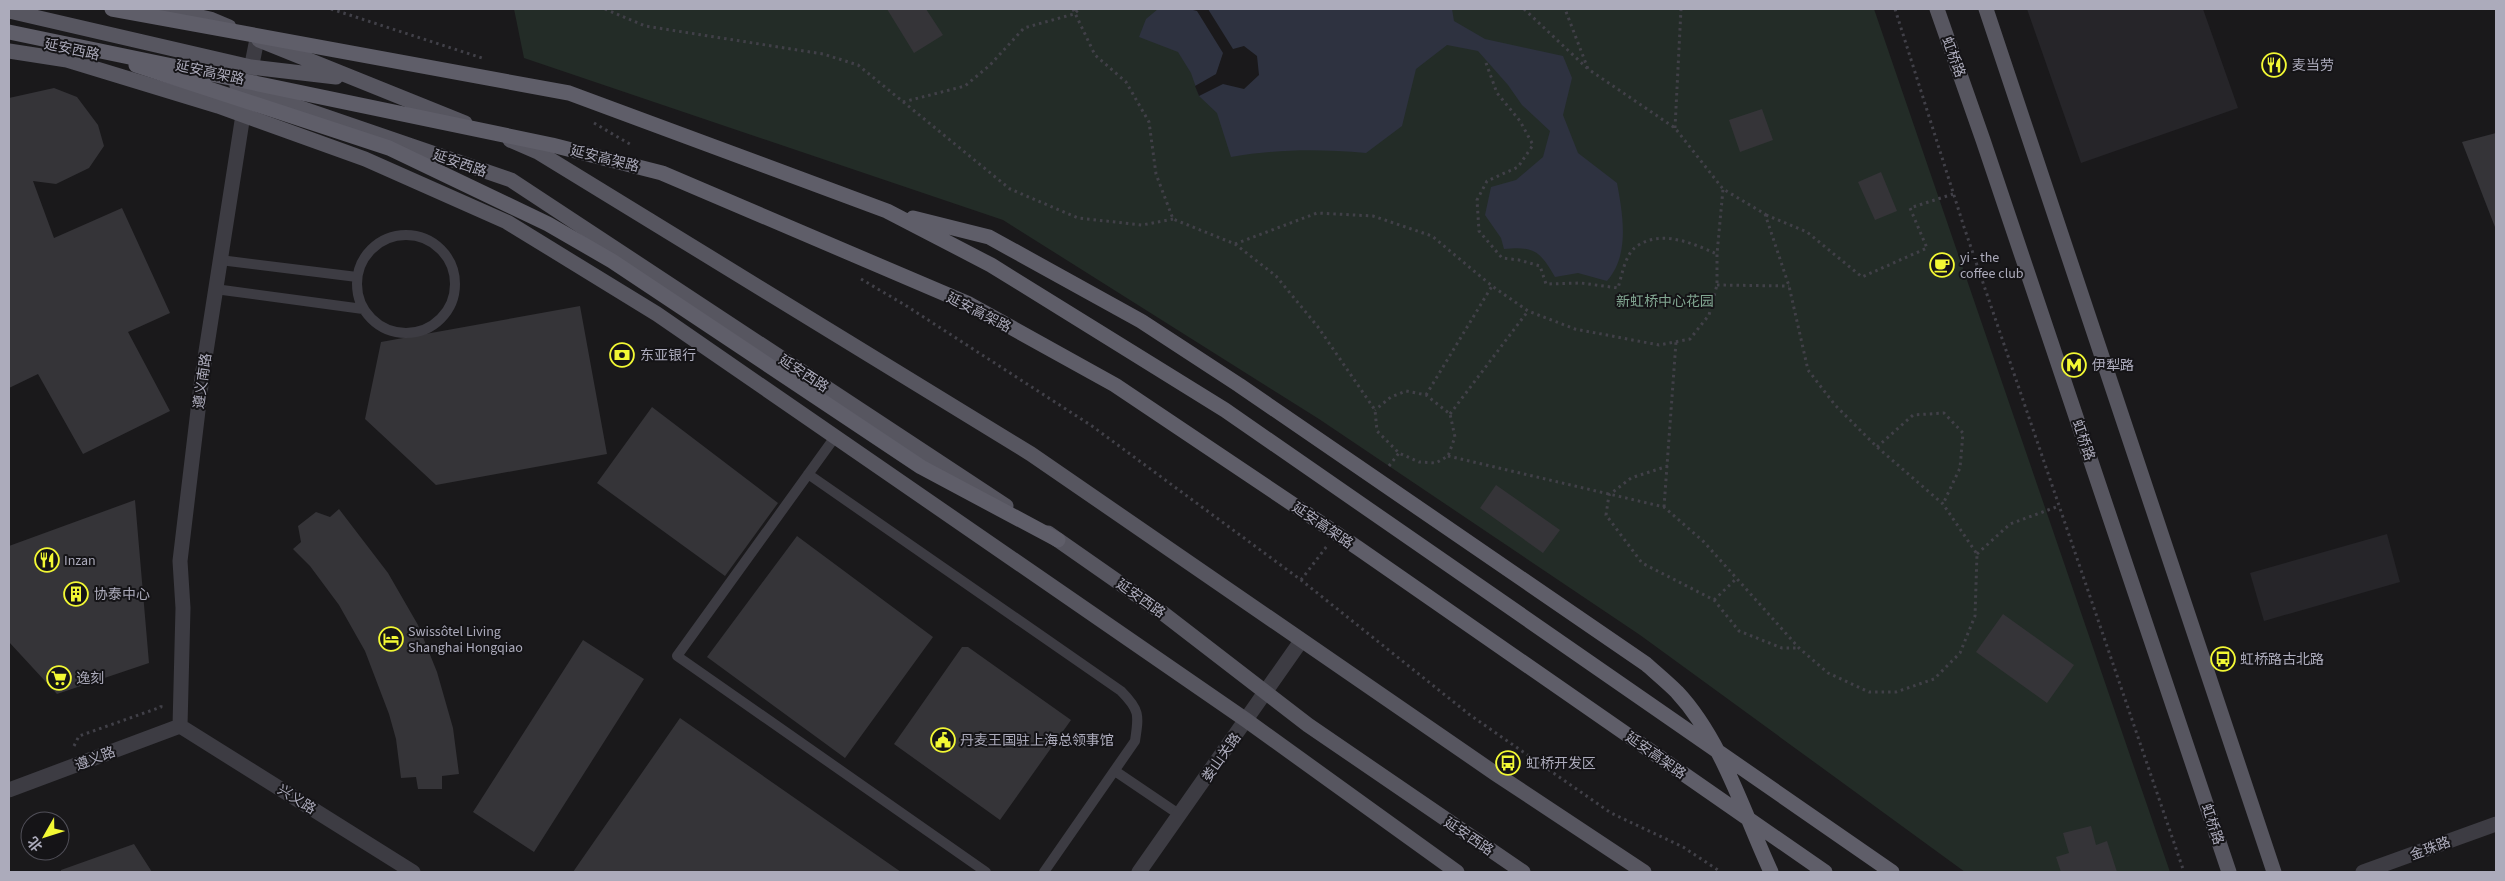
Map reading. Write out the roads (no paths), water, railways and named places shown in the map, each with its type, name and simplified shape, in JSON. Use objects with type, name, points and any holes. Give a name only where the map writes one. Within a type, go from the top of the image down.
[{"type":"highway","points":[[112,9],[569,93],[887,211],[989,237],[1141,321],[1639,659],[1677,692],[1697,718],[1721,761],[1771,872]]},
{"type":"highway","name":"延安高架路","points":[[9,33],[552,145],[662,173],[969,304],[1131,396],[1358,548],[1825,872]]},
{"type":"highway","points":[[78,46],[254,106],[389,148],[548,224],[612,261],[921,467],[1058,540]]},
{"type":"highway","points":[[887,211],[991,265],[1225,410],[1892,872]]},
{"type":"main road","points":[[166,9],[210,19],[538,152],[1031,454],[1301,641],[1644,872]]},
{"type":"main road","name":"虹桥路","points":[[1937,9],[1984,140],[2229,872]]},
{"type":"main road","points":[[1986,9],[2274,872]]},
{"type":"main road","name":"延安西路","points":[[9,11],[251,68],[355,78]]},
{"type":"main road","name":"延安西路","points":[[9,33],[247,88],[511,180],[1058,540],[1164,614],[1308,725],[1523,872]]},
{"type":"main road","name":"延安西路","points":[[9,51],[68,60],[242,115],[365,159],[507,222],[657,314],[1246,720],[1458,872]]},
{"type":"street","name":"遵义南路","points":[[180,726],[183,608],[180,561],[202,377],[242,115],[257,39]]},
{"type":"street","name":"娄山关路","points":[[1139,872],[1301,641]]},
{"type":"street","name":"遵义路","points":[[9,790],[180,726]]},
{"type":"street","name":"兴义路","points":[[180,726],[413,872]]},
{"type":"street","name":"金珠路","points":[[2363,872],[2496,824]]},
{"type":"lane","points":[[402,234],[419,236],[435,243],[446,256],[454,271],[456,287],[452,303],[444,316],[432,326],[417,332],[402,333],[387,329],[373,321],[363,308],[357,294],[357,277],[362,261],[372,248],[386,238],[402,234]]},
{"type":"lane","points":[[220,260],[357,277]]},
{"type":"lane","points":[[215,289],[363,308]]},
{"type":"lane","points":[[835,437],[677,656],[986,872]]},
{"type":"lane","points":[[808,474],[1121,691],[1135,706],[1138,723],[1135,741],[1044,872]]},
{"type":"lane","points":[[1115,771],[1180,815]]},
{"type":"water","points":[[1158,9],[1452,9],[1454,21],[1485,39],[1563,56],[1572,78],[1563,115],[1578,153],[1617,183],[1623,221],[1623,234],[1622,247],[1614,271],[1607,281],[1578,273],[1555,277],[1545,261],[1535,252],[1523,248],[1504,249],[1501,238],[1485,215],[1491,187],[1516,180],[1543,157],[1550,131],[1522,105],[1508,85],[1478,51],[1447,45],[1416,69],[1402,126],[1366,153],[1298,150],[1231,157],[1217,113],[1199,96],[1191,73],[1178,52],[1139,37],[1146,19]]},
{"type":"place","name":"麦当劳","points":[[2274,65]]},
{"type":"place","name":"yi - the coffee club","points":[[1942,265]]},
{"type":"place","name":"东亚银行","points":[[622,355]]},
{"type":"place","name":"伊犁路","points":[[2074,365]]},
{"type":"place","name":"Inzan","points":[[47,560]]},
{"type":"place","name":"协泰中心","points":[[76,594]]},
{"type":"place","name":"Swissôtel Living Shanghai Hongqiao","points":[[391,639]]},
{"type":"place","name":"虹桥路古北路","points":[[2223,659]]},
{"type":"place","name":"逸刻","points":[[59,678]]},
{"type":"place","name":"丹麦王国驻上海总领事馆","points":[[943,740]]},
{"type":"place","name":"虹桥开发区","points":[[1508,763]]},
{"type":"park label","name":"新虹桥中心花园","points":[[1665,301]]}]
